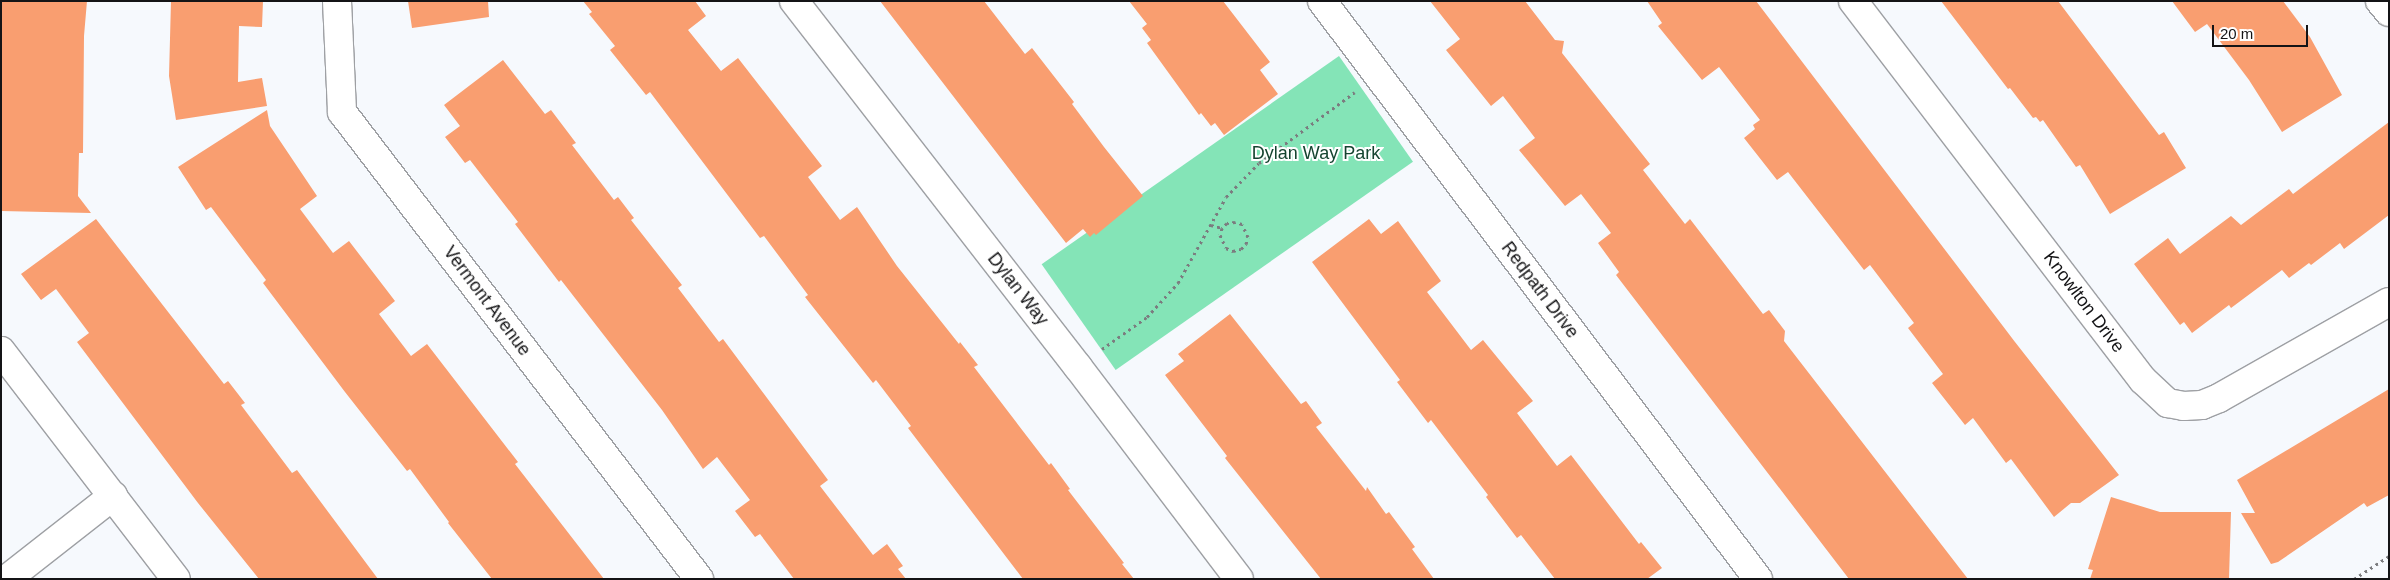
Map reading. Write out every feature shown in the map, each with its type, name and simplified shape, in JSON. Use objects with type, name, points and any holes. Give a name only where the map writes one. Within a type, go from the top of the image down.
[{"type":"street","name":"Vermont Avenue","points":[[337,1],[342,112],[699,579]]},
{"type":"street","name":"Dylan Way","points":[[794,1],[1078,367],[1239,579]]},
{"type":"street","name":"Redpath Drive","points":[[1322,1],[1758,579]]},
{"type":"street","name":"Knowlton Drive","points":[[1853,1],[2143,380],[2168,403],[2184,406],[2202,405],[2219,398],[2389,302]]},
{"type":"street","points":[[2380,1],[2389,12]]},
{"type":"street","points":[[1,350],[176,579]]},
{"type":"street","points":[[6,579],[113,496]]},
{"type":"path","points":[[1078,367],[1147,317],[1178,283],[1226,197],[1259,162],[1378,76]]},
{"type":"path","points":[[1235,222],[1242,224],[1248,237],[1246,244],[1241,249],[1233,250],[1226,248],[1220,235],[1222,228],[1227,223],[1235,222]]},
{"type":"path","points":[[1212,225],[1222,228]]},
{"type":"path","points":[[2354,579],[2389,556]]},
{"type":"green space","name":"Dylan Way Park","points":[[1339,56],[1413,162],[1116,370],[1042,264]]},
{"type":"building","points":[[1,1],[87,1],[84,36],[83,153],[79,153],[78,196],[91,213],[1,211]]},
{"type":"building","points":[[171,1],[263,1],[262,27],[239,26],[238,82],[262,78],[267,106],[176,120],[169,76]]},
{"type":"building","points":[[408,1],[488,1],[489,17],[412,28]]},
{"type":"building","points":[[583,1],[695,1],[706,16],[688,30],[721,71],[738,58],[822,166],[808,177],[840,220],[857,207],[897,266],[978,365],[974,367],[1049,465],[1051,463],[1070,489],[1068,490],[1134,579],[1023,579],[908,428],[911,426],[876,380],[873,383],[805,297],[808,295],[764,236],[760,238],[650,92],[646,95],[610,50],[615,46],[589,14],[592,12]]},
{"type":"building","points":[[880,1],[984,1],[1025,54],[1032,48],[1074,102],[1072,104],[1104,147],[1143,196],[1096,235],[1094,233],[1090,237],[1083,229],[1066,243]]},
{"type":"building","points":[[1129,1],[1223,1],[1270,62],[1260,70],[1278,94],[1224,135],[1215,123],[1211,126],[1201,113],[1199,115],[1147,43],[1151,40],[1142,28],[1147,24]]},
{"type":"building","points":[[1430,1],[1525,1],[1555,40],[1564,41],[1562,53],[1650,164],[1643,170],[1685,224],[1690,219],[1763,314],[1769,310],[1785,331],[1784,341],[1968,579],[1849,579],[1616,275],[1619,272],[1598,243],[1611,233],[1581,194],[1565,206],[1519,150],[1535,138],[1503,96],[1491,106],[1446,50],[1460,39]]},
{"type":"building","points":[[1647,1],[1756,1],[2015,342],[2119,475],[2080,503],[2071,503],[2054,517],[2011,459],[2006,463],[1973,418],[1965,425],[1932,383],[1943,374],[1908,328],[1914,323],[1870,265],[1864,270],[1788,172],[1777,180],[1744,138],[1755,129],[1753,125],[1760,120],[1719,67],[1702,80],[1658,26],[1662,23]]},
{"type":"building","points":[[1941,1],[2058,1],[2159,135],[2164,132],[2186,168],[2110,214],[2080,165],[2076,167],[2043,120],[2040,122],[2036,117],[2033,118],[2010,88],[2008,89]]},
{"type":"building","points":[[2172,1],[2283,1],[2310,37],[2342,95],[2282,132],[2249,80],[2207,24],[2195,32]]},
{"type":"building","points":[[503,60],[545,114],[551,110],[576,143],[572,145],[614,200],[618,197],[634,218],[631,220],[682,285],[678,288],[719,342],[723,339],[828,480],[820,486],[873,555],[887,544],[903,566],[898,569],[906,579],[794,579],[760,534],[755,537],[735,511],[750,500],[717,457],[703,469],[662,410],[561,280],[559,282],[515,224],[518,222],[470,160],[465,163],[445,137],[460,126],[444,105]]},
{"type":"building","points":[[267,110],[270,126],[317,196],[300,209],[333,253],[349,241],[395,301],[379,314],[411,356],[427,344],[518,462],[515,464],[604,579],[492,579],[448,523],[410,469],[407,471],[345,392],[263,283],[266,280],[211,207],[206,210],[178,167]]},
{"type":"building","points":[[2389,122],[2389,215],[2344,249],[2340,243],[2311,265],[2309,263],[2289,278],[2282,270],[2231,308],[2229,305],[2192,333],[2184,322],[2180,325],[2134,264],[2168,238],[2180,254],[2231,216],[2241,225],[2289,189],[2293,194]]},
{"type":"building","points":[[96,219],[224,384],[228,381],[245,403],[241,405],[292,473],[297,470],[378,579],[259,579],[198,503],[77,342],[89,333],[56,289],[41,300],[21,274]]},
{"type":"building","points":[[1369,219],[1381,234],[1398,221],[1441,281],[1427,292],[1471,350],[1483,340],[1533,401],[1517,413],[1557,466],[1571,455],[1639,544],[1641,542],[1662,568],[1647,579],[1555,579],[1521,535],[1517,538],[1486,497],[1488,495],[1431,420],[1428,423],[1397,382],[1400,380],[1312,262]]},
{"type":"building","points":[[1230,314],[1301,404],[1306,401],[1322,423],[1316,427],[1366,491],[1367,487],[1386,514],[1389,512],[1415,547],[1412,549],[1434,579],[1321,579],[1225,458],[1227,456],[1165,375],[1184,361],[1178,354]]},
{"type":"building","points":[[2389,389],[2389,495],[2367,507],[2364,503],[2278,562],[2271,564],[2241,513],[2255,513],[2237,480]]},
{"type":"building","points":[[2111,497],[2160,512],[2231,512],[2229,579],[2090,579],[2093,570],[2088,569]]}]
